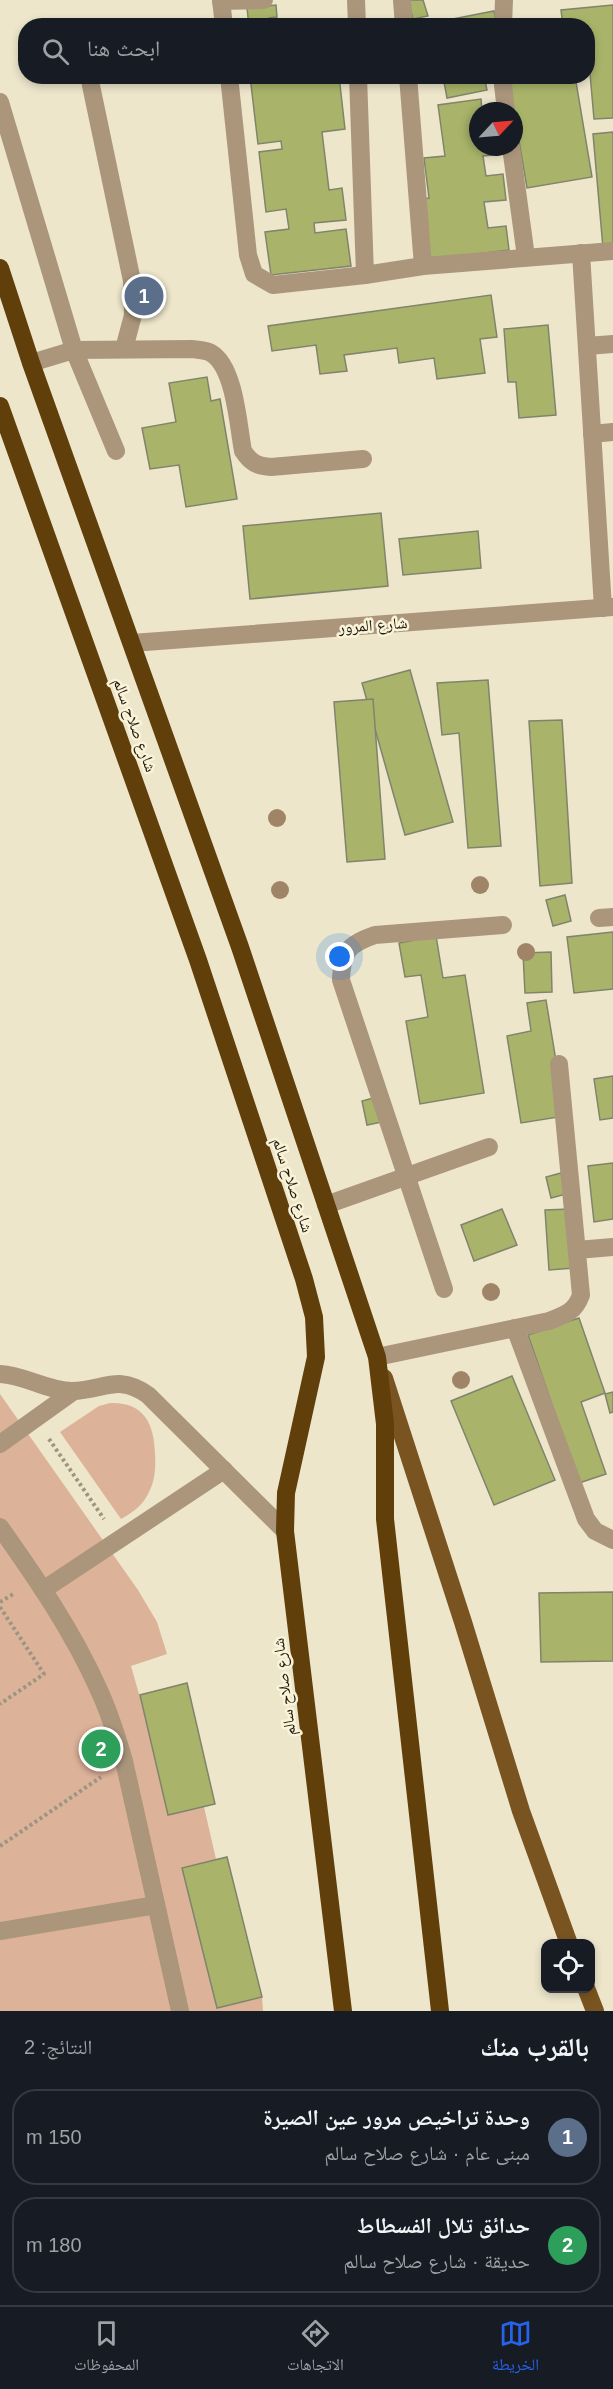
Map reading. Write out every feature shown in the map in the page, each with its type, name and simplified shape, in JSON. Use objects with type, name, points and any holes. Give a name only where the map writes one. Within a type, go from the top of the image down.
[{"type":"highway","name":"شارع صلاح سالم","points":[[0,268],[31,363],[240,947],[377,1357],[385,1424],[385,1519],[440,2011]]},
{"type":"highway","name":"شارع صلاح سالم","points":[[0,406],[198,960],[304,1279],[311,1307],[316,1357],[285,1493],[285,1531],[343,2011]]},
{"type":"main road","name":"شارع صلاح سالم","points":[[377,1357],[464,1623],[521,1811],[567,1939]]},
{"type":"main road","points":[[588,1993],[595,2011]]},
{"type":"street","points":[[223,18],[221,1],[264,0]]},
{"type":"street","points":[[356,0],[357,18]]},
{"type":"street","points":[[402,0],[403,18]]},
{"type":"street","points":[[503,18],[504,0]]},
{"type":"street","points":[[91,84],[132,281],[133,315],[124,349]]},
{"type":"street","points":[[231,84],[248,255],[254,274],[273,285],[423,266],[613,251]]},
{"type":"street","points":[[358,84],[365,275]]},
{"type":"street","points":[[409,84],[423,266]]},
{"type":"street","points":[[503,84],[505,102]]},
{"type":"street","points":[[0,102],[74,350],[116,451]]},
{"type":"street","points":[[512,156],[525,257]]},
{"type":"street","points":[[581,253],[592,434],[605,519],[608,608]]},
{"type":"street","points":[[587,346],[613,344]]},
{"type":"street","points":[[31,363],[74,350],[193,349],[210,352],[221,361],[229,376],[243,451],[249,461],[259,466],[363,459]]},
{"type":"street","points":[[592,434],[613,432]]},
{"type":"street","name":"شارع المرور","points":[[132,643],[608,608]]},
{"type":"street","points":[[444,1289],[341,980],[342,959],[355,942],[375,935],[503,925]]},
{"type":"street","points":[[377,1357],[549,1321],[570,1312],[577,1305],[581,1295],[559,1064]]},
{"type":"street","points":[[326,1205],[489,1147]]},
{"type":"street","points":[[577,1250],[613,1247]]},
{"type":"street","points":[[515,1328],[586,1520],[595,1531],[613,1540]]},
{"type":"street","points":[[0,1374],[14,1375],[74,1391],[111,1383],[137,1388],[148,1395],[285,1531]]},
{"type":"street","points":[[0,1444],[74,1391]]},
{"type":"street","points":[[43,1590],[224,1470]]},
{"type":"street","points":[[0,1527],[64,1622],[99,1690],[124,1761],[180,2011]]},
{"type":"street","points":[[0,1931],[156,1905]]},
{"type":"path","points":[[35,1419],[118,1539]]},
{"type":"path","points":[[0,1607],[44,1674],[0,1704]]},
{"type":"path","points":[[0,1846],[124,1761]]},
{"type":"shaded area","points":[[0,1394],[138,1590],[157,1622],[167,1654],[131,1666],[139,1694],[187,1683],[215,1804],[204,1807],[216,1859],[227,1857],[262,1997],[263,2011],[0,2011]]},
{"type":"shaded area","points":[[110,1403],[131,1406],[145,1416],[154,1443],[155,1469],[150,1489],[140,1506],[121,1519],[60,1432],[99,1406]]},
{"type":"building","points":[[408,0],[423,0],[428,16],[413,18]]},
{"type":"building","points":[[276,5],[277,17],[248,18],[247,8]]},
{"type":"building","points":[[613,5],[613,118],[594,119],[591,84],[595,84],[595,18],[562,18],[561,10]]},
{"type":"building","points":[[494,11],[495,18],[458,18]]},
{"type":"building","points":[[251,84],[340,84],[345,129],[322,132],[329,190],[342,188],[346,220],[314,223],[315,233],[346,229],[351,266],[271,275],[265,232],[289,229],[286,209],[266,212],[259,152],[282,149],[281,141],[258,144]]},
{"type":"building","points":[[444,84],[486,84],[487,90],[447,98]]},
{"type":"building","points":[[509,84],[576,84],[592,177],[527,188],[522,156],[523,102],[512,102]]},
{"type":"building","points":[[481,99],[481,102],[469,102],[469,156],[483,156],[486,176],[503,174],[506,200],[484,202],[488,228],[506,226],[509,250],[430,260],[422,199],[429,198],[424,158],[445,156],[438,105]]},
{"type":"building","points":[[613,132],[613,247],[603,248],[593,134]]},
{"type":"building","points":[[491,295],[497,337],[480,339],[485,373],[437,379],[434,358],[399,363],[397,348],[344,355],[347,371],[320,374],[316,345],[272,351],[268,326]]},
{"type":"building","points":[[548,325],[556,415],[519,418],[516,382],[508,382],[504,329]]},
{"type":"building","points":[[207,377],[211,401],[220,399],[237,499],[186,507],[179,465],[150,469],[142,428],[176,422],[169,383]]},
{"type":"building","points":[[381,513],[388,586],[250,599],[243,526]]},
{"type":"building","points":[[478,531],[481,568],[403,575],[399,539]]},
{"type":"building","points":[[410,670],[453,822],[405,835],[362,683]]},
{"type":"building","points":[[488,680],[501,846],[468,848],[459,733],[442,735],[437,683]]},
{"type":"building","points":[[373,699],[385,859],[347,862],[334,702]]},
{"type":"building","points":[[562,720],[572,883],[540,886],[529,721]]},
{"type":"building","points":[[565,895],[571,921],[553,926],[546,900]]},
{"type":"building","points":[[613,932],[613,989],[574,993],[567,937]]},
{"type":"building","points":[[436,936],[443,978],[465,975],[484,1093],[420,1104],[406,1021],[428,1017],[421,975],[405,977],[399,943]]},
{"type":"building","points":[[551,952],[552,992],[525,993],[523,953]]},
{"type":"building","points":[[546,1000],[565,1116],[521,1123],[507,1036],[531,1031],[527,1003]]},
{"type":"building","points":[[613,1076],[613,1118],[600,1120],[594,1079]]},
{"type":"building","points":[[377,1097],[382,1122],[367,1125],[362,1101]]},
{"type":"building","points":[[613,1163],[613,1219],[594,1222],[588,1166]]},
{"type":"building","points":[[561,1173],[566,1194],[551,1198],[546,1177]]},
{"type":"building","points":[[502,1209],[517,1245],[474,1261],[461,1225]]},
{"type":"building","points":[[570,1209],[574,1268],[549,1270],[545,1210]]},
{"type":"building","points":[[579,1318],[605,1393],[581,1402],[606,1474],[579,1483],[528,1335]]},
{"type":"building","points":[[512,1376],[555,1480],[494,1505],[451,1401]]},
{"type":"building","points":[[613,1392],[613,1412],[610,1413],[605,1394]]},
{"type":"building","points":[[613,1592],[613,1661],[541,1662],[539,1593]]},
{"type":"building","points":[[187,1683],[215,1804],[168,1815],[140,1695]]},
{"type":"building","points":[[227,1857],[262,1997],[217,2008],[182,1868]]},
{"type":"place","name":"وحدة تراخيص مرور عين الصيرة","points":[[144,296]]},
{"type":"place","name":"حدائق تلال الفسطاط","points":[[101,1749]]}]
